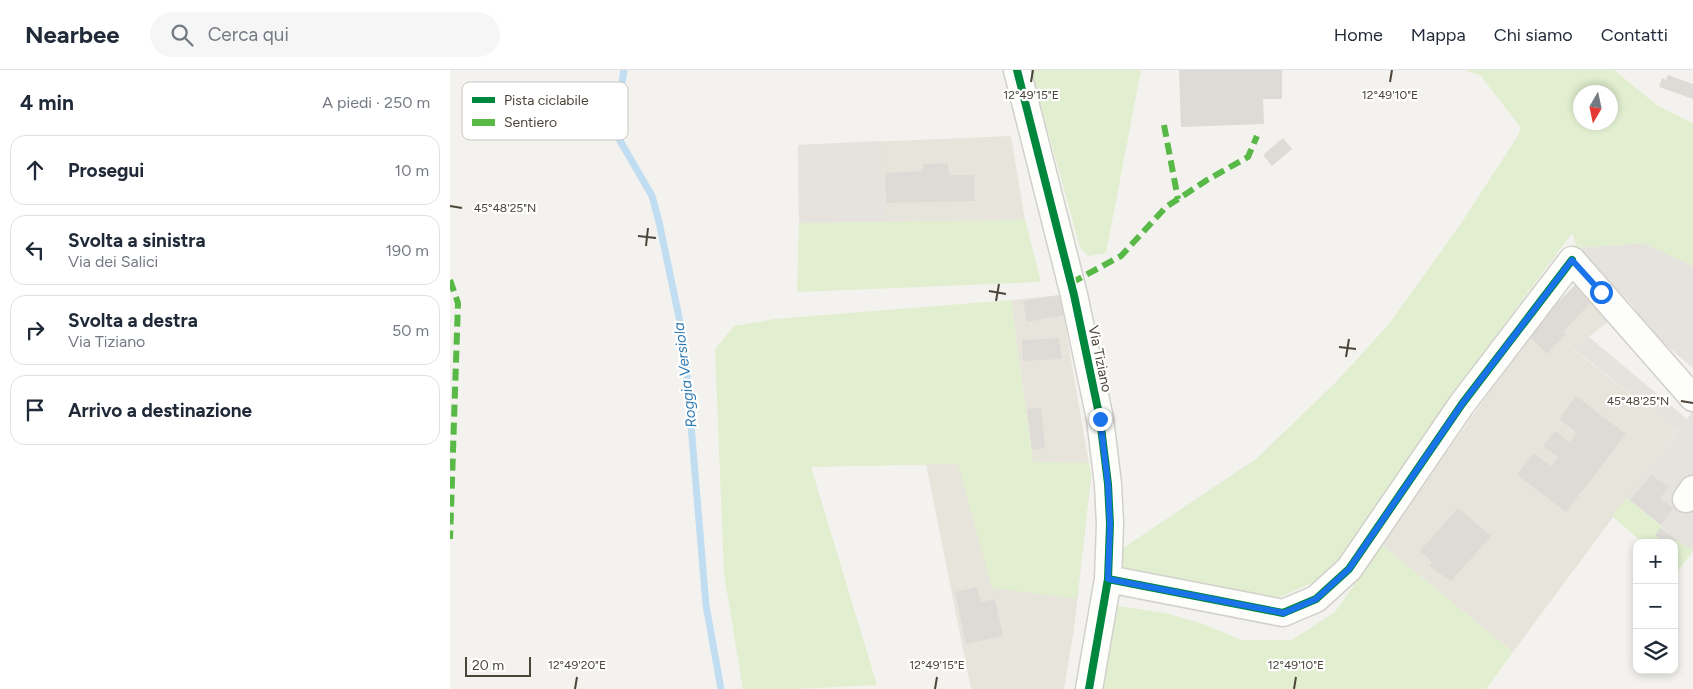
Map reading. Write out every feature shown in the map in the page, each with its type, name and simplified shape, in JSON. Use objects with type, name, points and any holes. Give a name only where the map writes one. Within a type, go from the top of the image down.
[{"type":"street","name":"Via Tiziano","points":[[1018,70],[1074,295],[1100,419],[1108,484],[1110,524],[1108,579],[1089,689]]},
{"type":"street","points":[[1108,579],[1284,613],[1316,599],[1349,569],[1462,404],[1572,260],[1693,398]]},
{"type":"shaded area","points":[[1011,136],[1025,220],[799,223],[798,145]]},
{"type":"shaded area","points":[[881,141],[885,222],[799,223],[798,145]]},
{"type":"shaded area","points":[[1643,243],[1693,266],[1693,368],[1641,324],[1633,306],[1577,248]]},
{"type":"shaded area","points":[[1576,284],[1613,318],[1573,349],[1677,431],[1513,652],[1382,545],[1538,323]]},
{"type":"shaded area","points":[[1060,295],[1091,476],[1074,629],[1064,689],[971,689],[926,464],[1033,462],[1011,300]]},
{"type":"shaded area","points":[[1589,337],[1687,419],[1677,431],[1573,348]]},
{"type":"shaded area","points":[[1693,411],[1693,551],[1663,530],[1661,525],[1626,498]]},
{"type":"green space","points":[[1031,70],[1141,70],[1106,253],[1088,256],[1080,247]]},
{"type":"green space","points":[[1464,70],[1614,70],[1658,106],[1693,123],[1693,266],[1643,243],[1577,248],[1572,233],[1454,393],[1354,546],[1313,583],[1277,598],[1120,567],[1123,548],[1256,459],[1336,382],[1389,324],[1460,225],[1521,128],[1480,75]]},
{"type":"green space","points":[[1025,220],[1041,282],[797,292],[799,223]]},
{"type":"green space","points":[[1011,300],[1033,462],[1089,463],[1091,477],[1077,599],[992,588],[958,464],[811,467],[877,685],[796,689],[743,689],[724,574],[715,349],[734,326],[775,319]]},
{"type":"green space","points":[[1626,498],[1676,539],[1638,539],[1612,516]]},
{"type":"green space","points":[[1678,540],[1693,551],[1678,571]]},
{"type":"green space","points":[[1382,545],[1513,652],[1486,689],[1103,689],[1118,606],[1165,613],[1201,623],[1242,640],[1292,640],[1335,612]]},
{"type":"building","points":[[1179,70],[1282,70],[1282,99],[1263,99],[1264,124],[1181,127]]},
{"type":"building","points":[[1668,75],[1693,84],[1693,99],[1659,87],[1662,78],[1666,80]]},
{"type":"building","points":[[1283,138],[1292,149],[1272,166],[1263,155]]},
{"type":"building","points":[[948,163],[949,175],[974,175],[975,201],[886,203],[885,173],[923,171],[923,164]]},
{"type":"building","points":[[1576,284],[1593,300],[1563,332],[1566,334],[1547,354],[1527,334]]},
{"type":"building","points":[[1060,295],[1064,315],[1027,322],[1023,301]]},
{"type":"building","points":[[1059,338],[1062,359],[1023,361],[1022,340]]},
{"type":"building","points":[[1576,396],[1626,434],[1566,512],[1517,475],[1534,453],[1551,466],[1558,457],[1543,446],[1555,431],[1570,442],[1577,433],[1559,419]]},
{"type":"building","points":[[1041,408],[1045,448],[1032,450],[1027,409]]},
{"type":"building","points":[[1651,475],[1669,487],[1660,498],[1673,508],[1661,525],[1630,500]]},
{"type":"building","points":[[1458,508],[1491,536],[1451,581],[1429,566],[1432,562],[1420,551]]},
{"type":"building","points":[[1660,528],[1676,539],[1660,539],[1655,535]]},
{"type":"building","points":[[977,587],[981,602],[995,599],[1003,636],[966,644],[955,592]]},
{"type":"waterway","name":"Roggia Versiola","points":[[622,82],[624,70]]},
{"type":"waterway","name":"Roggia Versiola","points":[[620,140],[652,196],[684,341],[706,605],[721,689]]},
{"type":"marked path","points":[[1164,125],[1178,199]]},
{"type":"marked path","points":[[1071,283],[1121,256],[1166,207],[1207,180],[1248,157],[1257,136]]},
{"type":"marked path","points":[[450,280],[458,303],[450,539]]},
{"type":"cycle path","points":[[1017,70],[1074,295],[1100,419],[1108,484],[1110,524],[1108,579],[1089,689]]},
{"type":"cycle path","points":[[1108,579],[1283,613],[1316,599],[1349,569],[1462,404],[1572,260]]},
{"type":"route","points":[[1100,419],[1108,484],[1110,524],[1108,579],[1284,613],[1316,599],[1349,569],[1462,404],[1572,260],[1601,292]]}]
